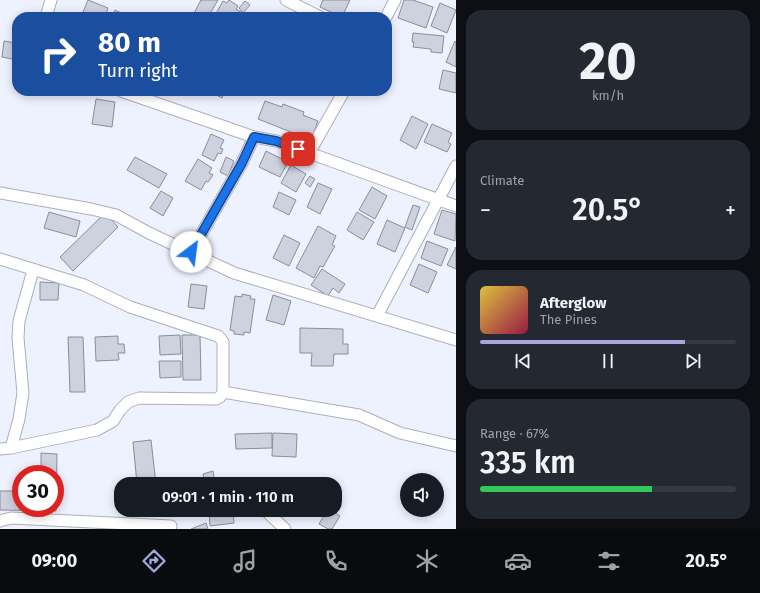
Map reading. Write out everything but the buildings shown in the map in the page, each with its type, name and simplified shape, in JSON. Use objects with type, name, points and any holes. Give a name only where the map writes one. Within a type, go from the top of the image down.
[{"type":"street","points":[[47,12],[51,0]]},
{"type":"street","points":[[286,0],[310,12]]},
{"type":"street","points":[[389,12],[396,0]]},
{"type":"street","points":[[135,96],[254,137],[276,141],[456,206]]},
{"type":"street","points":[[308,153],[341,96]]},
{"type":"street","points":[[191,252],[242,163],[254,137]]},
{"type":"street","points":[[377,316],[456,166]]},
{"type":"street","points":[[0,193],[116,215],[149,233],[234,273],[456,340]]},
{"type":"street","points":[[0,259],[84,285],[130,307],[218,336],[223,342],[223,392],[220,397],[216,399],[139,398],[128,402],[120,410],[113,421],[97,430],[6,448]]},
{"type":"street","points":[[6,448],[19,420],[23,393],[18,338],[20,321],[33,270]]},
{"type":"street","points":[[223,392],[359,416],[400,433],[456,446]]},
{"type":"street","points":[[272,517],[285,529]]},
{"type":"street","points":[[0,521],[11,518],[171,526]]},
{"type":"route","points":[[191,252],[242,163],[254,137],[276,141],[298,149]]}]
